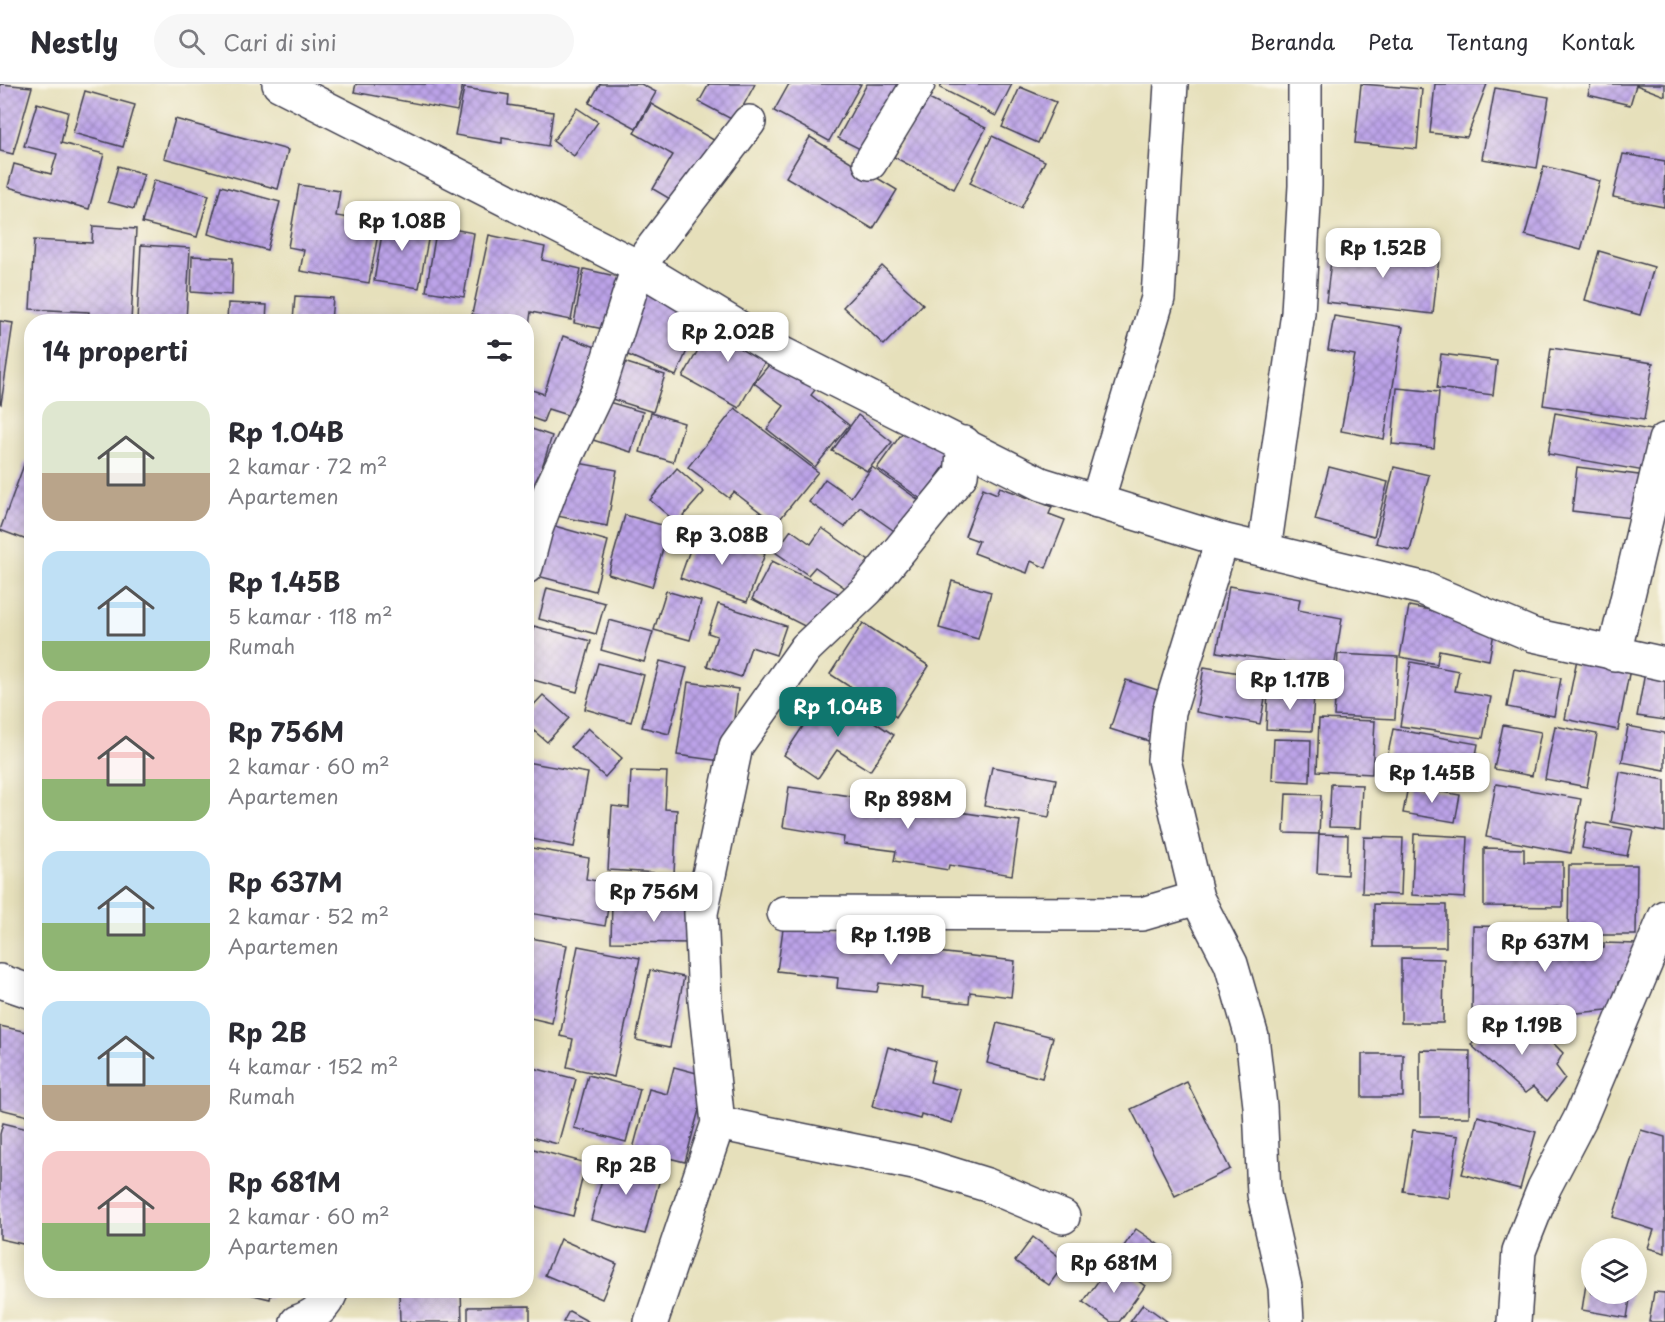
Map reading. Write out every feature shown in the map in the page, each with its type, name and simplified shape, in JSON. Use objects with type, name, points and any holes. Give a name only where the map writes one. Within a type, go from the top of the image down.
[{"type":"street","points":[[279,84],[638,267],[781,353],[964,443],[1041,484],[1222,540],[1422,588],[1533,635],[1665,664]]},
{"type":"street","points":[[870,163],[918,84]]},
{"type":"street","points":[[1097,502],[1158,298],[1171,84]]},
{"type":"street","points":[[1264,550],[1298,313],[1305,186],[1305,84]]},
{"type":"street","points":[[534,537],[551,489],[599,388],[638,267],[750,123]]},
{"type":"street","points":[[1614,654],[1665,440]]},
{"type":"street","points":[[651,1322],[718,1123],[705,1001],[701,913],[736,746],[806,648],[867,590],[961,475],[964,443]]},
{"type":"street","points":[[1222,540],[1169,712],[1164,760],[1197,898],[1231,964],[1252,1037],[1260,1106],[1264,1194],[1285,1287],[1287,1322]]},
{"type":"street","points":[[784,913],[1142,914],[1197,898]]},
{"type":"street","points":[[1514,1322],[1519,1251],[1544,1188],[1580,1119],[1665,917]]},
{"type":"street","points":[[0,981],[24,989]]},
{"type":"street","points":[[718,1123],[919,1164],[987,1185],[1063,1217]]},
{"type":"street","points":[[297,1322],[312,1316],[329,1298]]},
{"type":"building","points":[[0,84],[32,87],[13,154],[0,151]]},
{"type":"building","points":[[356,84],[463,84],[457,111],[354,92]]},
{"type":"building","points":[[600,84],[641,84],[656,92],[636,128],[589,103]]},
{"type":"building","points":[[709,84],[755,84],[735,121],[699,102]]},
{"type":"building","points":[[789,84],[861,84],[829,141],[774,111]]},
{"type":"building","points":[[867,84],[907,84],[870,154],[838,138]]},
{"type":"building","points":[[942,84],[1012,84],[996,116],[940,88]]},
{"type":"building","points":[[1361,84],[1422,89],[1417,149],[1355,143]]},
{"type":"building","points":[[1435,84],[1487,84],[1467,137],[1430,133]]},
{"type":"building","points":[[1591,84],[1665,84],[1665,96],[1636,85],[1630,105],[1588,95]]},
{"type":"building","points":[[1020,87],[1056,102],[1038,143],[1002,127]]},
{"type":"building","points":[[464,88],[509,95],[508,105],[553,112],[548,146],[502,138],[502,143],[455,135]]},
{"type":"building","points":[[1495,88],[1549,97],[1537,168],[1482,159]]},
{"type":"building","points":[[85,91],[135,105],[123,147],[73,133]]},
{"type":"building","points":[[925,97],[986,128],[954,189],[894,157]]},
{"type":"building","points":[[37,103],[68,112],[61,143],[104,154],[89,209],[8,187],[14,164],[51,174],[57,154],[24,146]]},
{"type":"building","points":[[651,104],[719,143],[682,206],[653,189],[673,155],[634,133]]},
{"type":"building","points":[[577,108],[598,122],[574,156],[553,141]]},
{"type":"building","points":[[175,119],[288,150],[278,189],[164,158]]},
{"type":"building","points":[[992,136],[1045,161],[1021,208],[970,183]]},
{"type":"building","points":[[810,137],[897,190],[873,229],[786,177]]},
{"type":"building","points":[[1623,154],[1665,161],[1664,207],[1613,197]]},
{"type":"building","points":[[118,166],[144,174],[134,209],[108,202]]},
{"type":"building","points":[[1544,166],[1600,181],[1581,250],[1525,235]]},
{"type":"building","points":[[154,180],[209,195],[197,237],[142,223]]},
{"type":"building","points":[[299,185],[340,191],[336,216],[380,223],[369,283],[300,271],[304,250],[288,247]]},
{"type":"building","points":[[221,186],[280,202],[267,250],[208,234]]},
{"type":"building","points":[[385,216],[431,224],[419,288],[374,281]]},
{"type":"building","points":[[93,226],[136,229],[131,314],[89,314],[89,312],[30,309],[34,240],[92,243]]},
{"type":"building","points":[[437,226],[474,233],[464,297],[426,291]]},
{"type":"building","points":[[489,235],[545,247],[542,260],[581,269],[571,320],[531,312],[531,314],[472,314]]},
{"type":"building","points":[[1333,244],[1439,257],[1433,314],[1326,302]]},
{"type":"building","points":[[141,245],[190,248],[186,314],[137,314]]},
{"type":"building","points":[[1599,251],[1654,267],[1640,315],[1585,300]]},
{"type":"building","points":[[192,256],[233,258],[232,295],[191,292]]},
{"type":"building","points":[[882,266],[923,304],[884,345],[843,307]]},
{"type":"building","points":[[584,269],[624,278],[613,331],[574,323]]},
{"type":"building","points":[[643,281],[705,309],[676,376],[612,348]]},
{"type":"building","points":[[295,296],[333,298],[332,314],[294,314]]},
{"type":"building","points":[[228,303],[267,305],[266,314],[227,314]]},
{"type":"building","points":[[1334,316],[1403,327],[1384,439],[1341,431],[1355,355],[1328,350]]},
{"type":"building","points":[[716,318],[772,349],[739,408],[683,377]]},
{"type":"building","points":[[0,321],[13,323],[1,404],[0,403]]},
{"type":"building","points":[[563,336],[605,350],[583,420],[548,409],[543,422],[534,419],[534,391],[544,394]]},
{"type":"building","points":[[1551,348],[1653,363],[1644,420],[1543,405]]},
{"type":"building","points":[[778,354],[818,386],[811,395],[849,425],[815,467],[767,429],[784,406],[754,383]]},
{"type":"building","points":[[1441,354],[1497,361],[1493,395],[1437,388]]},
{"type":"building","points":[[611,358],[665,375],[653,412],[599,395]]},
{"type":"building","points":[[1397,388],[1439,392],[1434,448],[1392,444]]},
{"type":"building","points":[[605,401],[643,412],[631,452],[593,440]]},
{"type":"building","points":[[735,408],[818,472],[776,524],[734,492],[729,498],[688,467]]},
{"type":"building","points":[[651,413],[684,423],[673,462],[640,452]]},
{"type":"building","points":[[1555,413],[1651,430],[1644,471],[1548,454]]},
{"type":"building","points":[[858,415],[892,442],[867,471],[832,451]]},
{"type":"building","points":[[910,422],[954,453],[921,499],[877,468]]},
{"type":"building","points":[[534,430],[552,436],[534,493]]},
{"type":"building","points":[[567,461],[617,470],[607,526],[557,516]]},
{"type":"building","points":[[24,465],[24,539],[0,530]]},
{"type":"building","points":[[872,467],[923,503],[900,535],[860,507],[845,527],[809,502],[825,479],[851,497]]},
{"type":"building","points":[[1329,467],[1388,482],[1374,536],[1315,520]]},
{"type":"building","points":[[1394,467],[1429,475],[1410,551],[1376,543]]},
{"type":"building","points":[[1577,467],[1646,476],[1640,519],[1572,511]]},
{"type":"building","points":[[677,468],[704,492],[677,523],[650,500]]},
{"type":"building","points":[[1000,487],[1052,507],[1049,514],[1065,520],[1046,568],[1031,561],[1027,573],[974,553],[979,541],[965,536],[983,488],[997,494]]},
{"type":"building","points":[[625,515],[669,527],[652,587],[608,574]]},
{"type":"building","points":[[544,523],[608,541],[595,591],[534,575],[534,559]]},
{"type":"building","points":[[822,528],[869,561],[848,590],[815,567],[808,575],[775,552],[791,530],[811,544]]},
{"type":"building","points":[[697,530],[765,554],[747,602],[680,578]]},
{"type":"building","points":[[772,561],[838,593],[818,633],[752,599]]},
{"type":"building","points":[[952,581],[991,592],[978,639],[939,628]]},
{"type":"building","points":[[1229,586],[1300,599],[1298,610],[1342,618],[1334,669],[1217,652]]},
{"type":"building","points":[[547,588],[605,603],[596,634],[539,619]]},
{"type":"building","points":[[666,591],[701,601],[690,640],[654,630]]},
{"type":"building","points":[[718,604],[786,626],[776,655],[751,647],[741,677],[707,666],[717,636],[708,633]]},
{"type":"building","points":[[1409,606],[1496,622],[1489,660],[1439,650],[1437,664],[1400,657]]},
{"type":"building","points":[[609,620],[653,632],[644,662],[601,650]]},
{"type":"building","points":[[863,623],[929,666],[896,717],[830,674]]},
{"type":"building","points":[[534,626],[591,641],[577,692],[534,680]]},
{"type":"building","points":[[1338,654],[1398,657],[1395,719],[1334,716]]},
{"type":"building","points":[[1577,659],[1630,669],[1618,730],[1565,719]]},
{"type":"building","points":[[660,661],[687,668],[669,734],[642,727]]},
{"type":"building","points":[[1411,662],[1459,671],[1455,691],[1491,697],[1483,738],[1400,726]]},
{"type":"building","points":[[598,663],[644,675],[631,722],[585,709]]},
{"type":"building","points":[[1204,667],[1269,678],[1260,724],[1196,712]]},
{"type":"building","points":[[1646,667],[1665,670],[1665,720],[1637,716]]},
{"type":"building","points":[[1514,669],[1561,678],[1554,716],[1507,707]]},
{"type":"building","points":[[1126,680],[1170,694],[1155,743],[1110,729]]},
{"type":"building","points":[[688,682],[738,689],[728,762],[677,755]]},
{"type":"building","points":[[1268,691],[1314,693],[1312,731],[1266,729]]},
{"type":"building","points":[[832,694],[894,735],[870,771],[837,750],[818,778],[784,755],[811,714],[817,717]]},
{"type":"building","points":[[543,695],[569,718],[547,742],[534,731],[534,705]]},
{"type":"building","points":[[1319,719],[1375,721],[1372,774],[1317,771]]},
{"type":"building","points":[[1503,725],[1541,732],[1532,776],[1494,769]]},
{"type":"building","points":[[1555,726],[1597,734],[1587,787],[1545,779]]},
{"type":"building","points":[[1628,726],[1665,733],[1665,770],[1622,762]]},
{"type":"building","points":[[588,728],[622,758],[605,777],[571,747]]},
{"type":"building","points":[[1393,729],[1478,744],[1470,788],[1384,773]]},
{"type":"building","points":[[1274,739],[1311,740],[1310,782],[1272,780]]},
{"type":"building","points":[[534,763],[588,773],[574,847],[534,840]]},
{"type":"building","points":[[992,767],[1056,779],[1049,817],[984,806]]},
{"type":"building","points":[[631,771],[667,772],[665,809],[677,810],[674,874],[608,870],[612,806],[629,808]]},
{"type":"building","points":[[1620,772],[1665,780],[1665,832],[1611,822]]},
{"type":"building","points":[[1331,784],[1362,785],[1360,828],[1329,827]]},
{"type":"building","points":[[1496,784],[1581,799],[1571,853],[1486,837]]},
{"type":"building","points":[[1408,786],[1460,795],[1455,822],[1403,813]]},
{"type":"building","points":[[789,787],[1020,821],[1012,875],[949,865],[948,870],[894,861],[896,851],[843,844],[844,837],[783,827]]},
{"type":"building","points":[[1286,794],[1321,795],[1319,834],[1284,833]]},
{"type":"building","points":[[1587,822],[1633,830],[1627,856],[1582,848]]},
{"type":"building","points":[[1319,834],[1348,835],[1347,875],[1317,873]]},
{"type":"building","points":[[1414,834],[1468,837],[1465,898],[1412,895]]},
{"type":"building","points":[[1364,837],[1403,838],[1401,895],[1362,893]]},
{"type":"building","points":[[534,848],[589,858],[586,879],[612,884],[605,926],[534,914]]},
{"type":"building","points":[[1484,848],[1524,849],[1524,862],[1563,862],[1563,907],[1484,906]]},
{"type":"building","points":[[1569,865],[1637,865],[1636,935],[1568,935]]},
{"type":"building","points":[[612,903],[697,904],[696,943],[611,942]]},
{"type":"building","points":[[1374,904],[1446,905],[1446,947],[1374,947]]},
{"type":"building","points":[[784,922],[844,929],[842,941],[1015,961],[1011,997],[970,992],[969,1003],[922,998],[923,988],[879,983],[877,992],[837,988],[838,978],[777,971]]},
{"type":"building","points":[[1473,926],[1524,927],[1524,944],[1566,942],[1566,949],[1604,948],[1604,943],[1637,944],[1632,980],[1618,982],[1616,1009],[1568,1014],[1568,1006],[1472,1015]]},
{"type":"building","points":[[534,939],[567,945],[552,1023],[534,1019]]},
{"type":"building","points":[[578,946],[640,958],[614,1077],[567,1067],[573,1039],[560,1036]]},
{"type":"building","points":[[1401,958],[1444,959],[1443,1023],[1401,1023]]},
{"type":"building","points":[[650,970],[684,977],[670,1047],[636,1040]]},
{"type":"building","points":[[1497,1016],[1518,1033],[1530,1020],[1563,1053],[1556,1066],[1565,1078],[1547,1101],[1533,1087],[1525,1093],[1471,1045]]},
{"type":"building","points":[[997,1023],[1053,1037],[1042,1078],[987,1063]]},
{"type":"building","points":[[0,1026],[24,1031],[24,1115],[0,1109]]},
{"type":"building","points":[[888,1047],[935,1061],[930,1082],[961,1090],[952,1123],[921,1114],[920,1119],[872,1106]]},
{"type":"building","points":[[1420,1050],[1470,1051],[1469,1117],[1420,1117]]},
{"type":"building","points":[[1362,1054],[1403,1054],[1403,1097],[1362,1097]]},
{"type":"building","points":[[674,1067],[708,1076],[685,1162],[633,1149],[649,1089],[667,1094]]},
{"type":"building","points":[[534,1068],[576,1079],[558,1144],[534,1138]]},
{"type":"building","points":[[588,1075],[640,1089],[626,1142],[574,1128]]},
{"type":"building","points":[[1187,1082],[1230,1169],[1175,1196],[1131,1109]]},
{"type":"building","points":[[1478,1116],[1536,1132],[1520,1189],[1462,1174]]},
{"type":"building","points":[[3,1123],[24,1128],[24,1244],[0,1239],[0,1134]]},
{"type":"building","points":[[1413,1130],[1458,1136],[1449,1198],[1403,1191]]},
{"type":"building","points":[[1641,1130],[1665,1137],[1665,1253],[1648,1248],[1654,1230],[1613,1217]]},
{"type":"building","points":[[534,1149],[586,1163],[573,1216],[534,1206]]},
{"type":"building","points":[[608,1157],[662,1171],[645,1234],[591,1220]]},
{"type":"building","points":[[1136,1229],[1172,1254],[1156,1275],[1121,1250]]},
{"type":"building","points":[[1033,1237],[1066,1262],[1049,1285],[1015,1261]]},
{"type":"building","points":[[560,1239],[617,1264],[602,1299],[545,1275]]},
{"type":"building","points":[[1112,1262],[1145,1286],[1119,1322],[1111,1322],[1083,1302]]},
{"type":"building","points":[[1654,1292],[1665,1293],[1665,1322],[1649,1322]]},
{"type":"building","points":[[399,1298],[461,1298],[462,1322],[400,1322]]},
{"type":"building","points":[[1143,1304],[1168,1322],[1130,1322]]},
{"type":"building","points":[[1583,1304],[1629,1304],[1627,1318],[1582,1310]]},
{"type":"building","points":[[530,1306],[530,1322],[468,1322],[468,1307]]},
{"type":"building","points":[[569,1311],[589,1322],[563,1322]]}]
